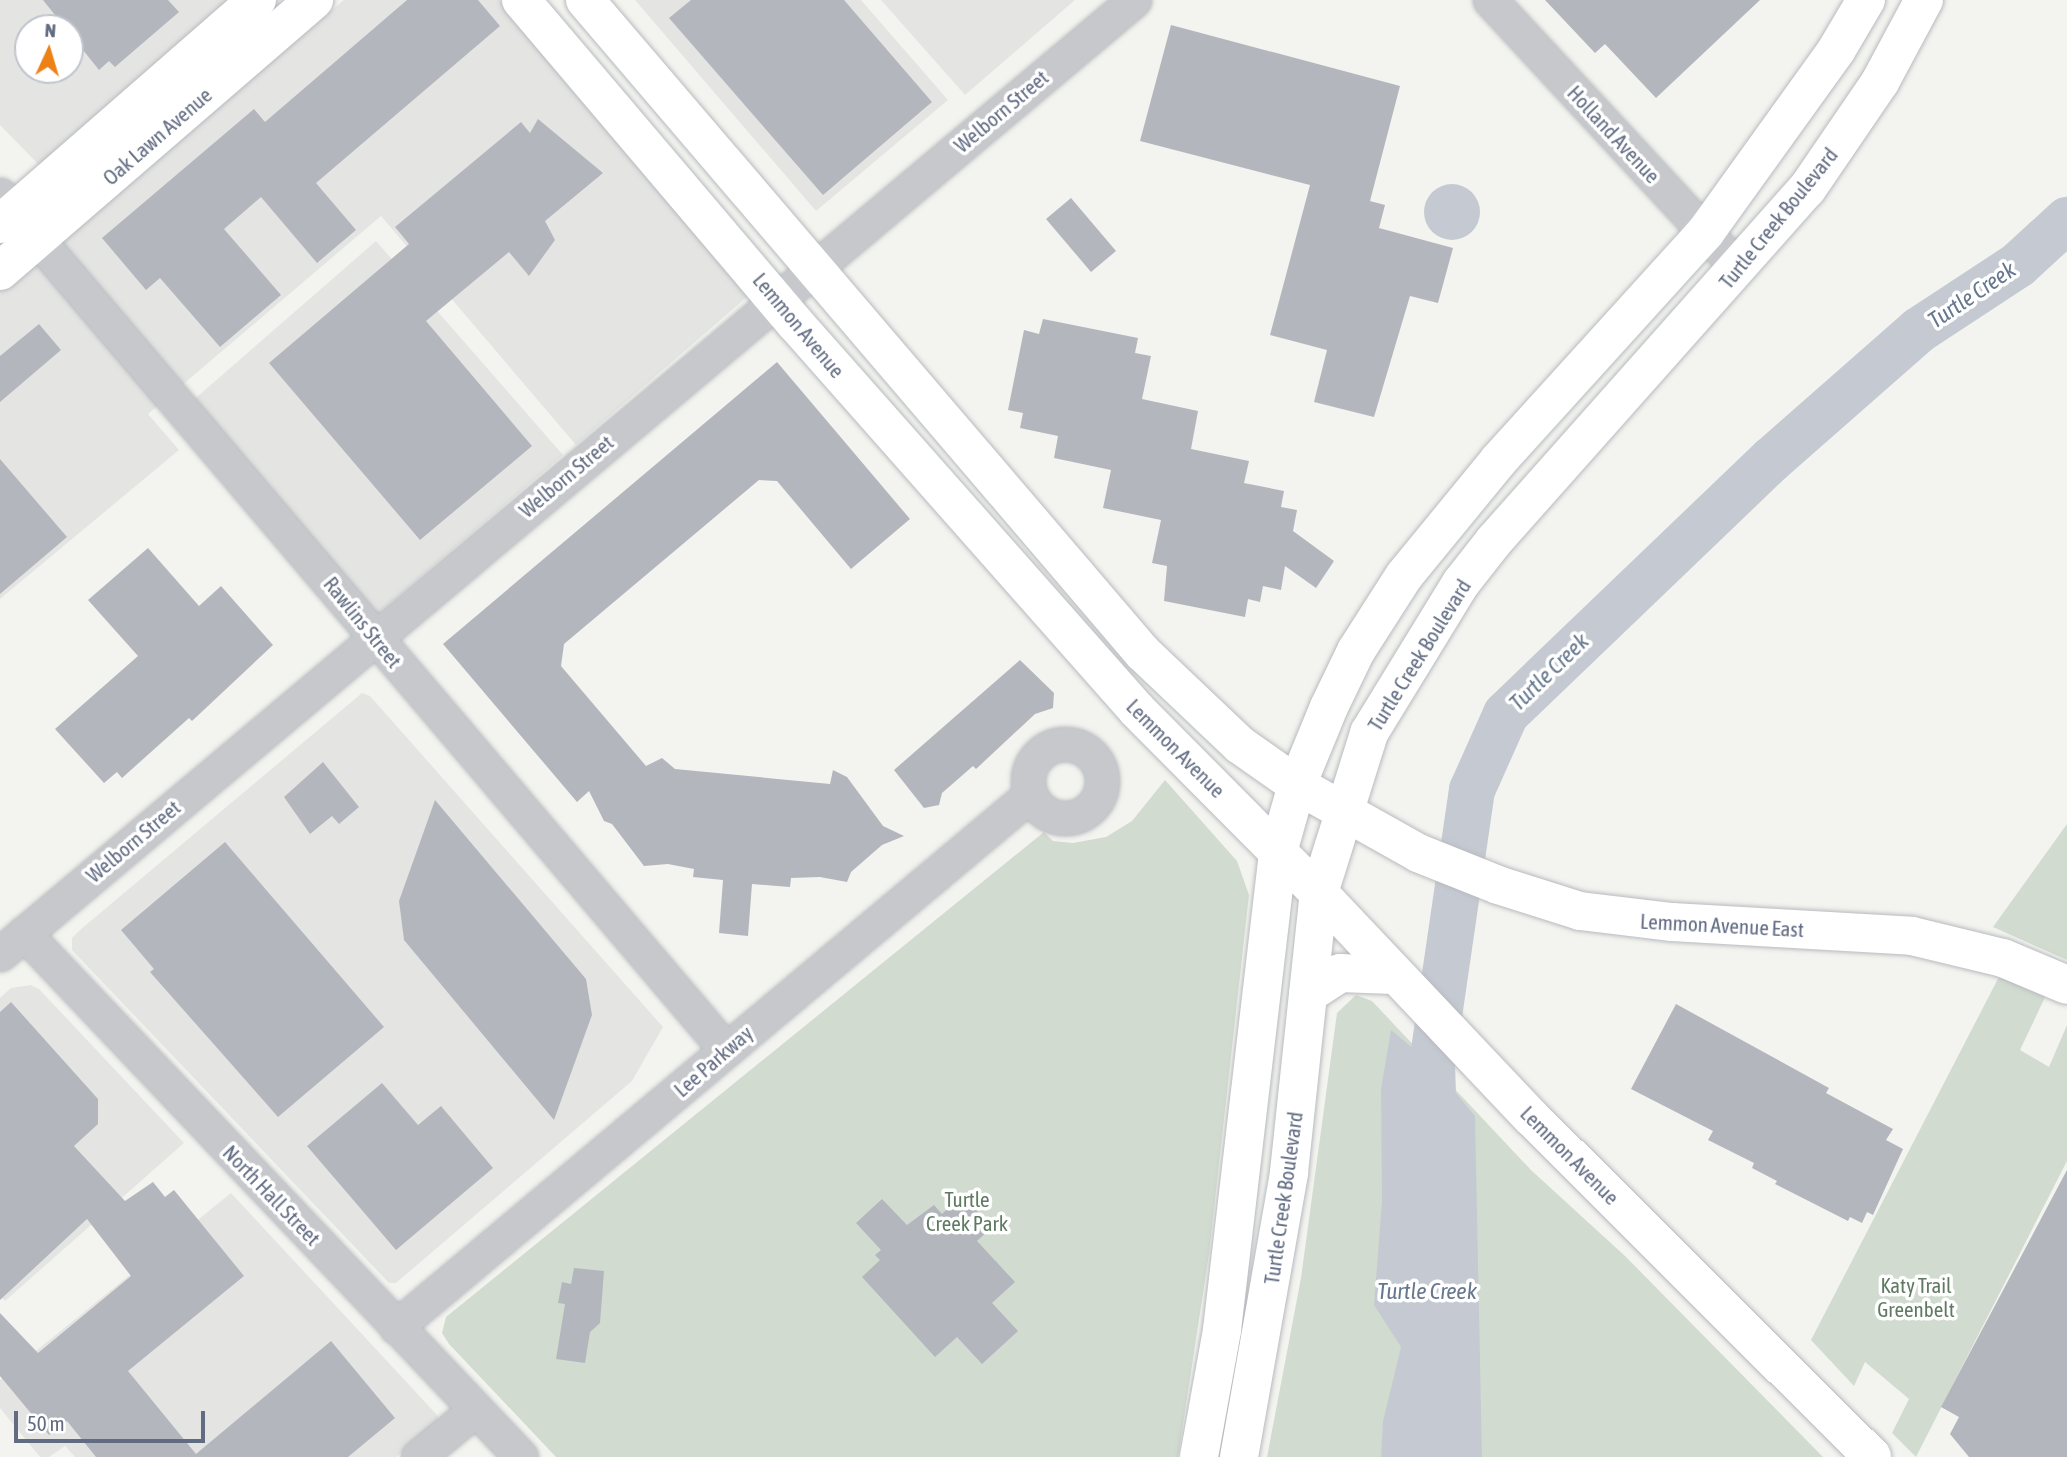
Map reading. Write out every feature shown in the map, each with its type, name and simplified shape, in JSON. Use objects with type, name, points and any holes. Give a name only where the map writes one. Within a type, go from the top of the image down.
[{"type":"main road","name":"Oak Lawn Avenue","points":[[0,271],[13,217],[257,0]]},
{"type":"main road","name":"Oak Lawn Avenue","points":[[13,217],[314,0]]},
{"type":"main road","name":"Lemmon Avenue","points":[[521,0],[776,300],[1137,710],[1319,893],[1378,964],[1872,1457]]},
{"type":"main road","name":"Lemmon Avenue","points":[[585,0],[1143,653],[1240,745],[1341,813],[1384,835]]},
{"type":"main road","name":"Turtle Creek Boulevard","points":[[1199,1457],[1222,1330],[1278,852],[1297,785],[1333,699],[1376,616],[1410,567],[1499,460],[1705,233],[1837,49],[1866,0]]},
{"type":"main road","name":"Turtle Creek Boulevard","points":[[1239,1457],[1289,1172],[1319,893],[1341,813],[1369,733],[1413,657],[1461,583],[1537,492],[1807,189],[1857,117],[1924,0]]},
{"type":"main road","points":[[1499,460],[1537,492]]},
{"type":"main road","name":"Lemmon Avenue East","points":[[1384,835],[1498,885],[1616,918],[1912,936],[2003,958],[2067,985]]},
{"type":"main road","points":[[1308,994],[1340,973],[1378,964]]},
{"type":"street","name":"Welborn Street","points":[[12,943],[1134,0]]},
{"type":"street","name":"Holland Avenue","points":[[1490,0],[1738,268]]},
{"type":"street","name":"Rawlins Street","points":[[13,217],[726,1050]]},
{"type":"street","name":"Lee Parkway","points":[[396,1327],[1030,795]]},
{"type":"street","name":"North Hall Street","points":[[12,943],[396,1327],[521,1457]]},
{"type":"street","points":[[418,1457],[476,1409]]},
{"type":"shaded area","points":[[0,0],[235,0],[41,167],[0,125]]},
{"type":"shaded area","points":[[344,0],[499,0],[748,296],[576,445],[381,216],[148,414],[179,450],[0,599],[0,291]]},
{"type":"shaded area","points":[[635,0],[861,0],[948,100],[816,211]]},
{"type":"shaded area","points":[[881,0],[1075,0],[965,95]]},
{"type":"shaded area","points":[[376,241],[563,455],[377,614],[190,403]]},
{"type":"shaded area","points":[[362,693],[370,696],[663,1027],[632,1081],[396,1283],[389,1283],[72,950],[72,938],[80,930]]},
{"type":"shaded area","points":[[31,985],[39,989],[184,1143],[5,1301],[0,1296],[0,998],[11,988]]},
{"type":"shaded area","points":[[231,1193],[438,1416],[438,1424],[396,1457],[75,1457],[65,1446],[49,1457],[40,1457],[0,1408],[0,1380]]},
{"type":"green space","name":"Turtle Creek Park","points":[[1165,780],[1237,861],[1249,895],[1209,1254],[1178,1457],[556,1457],[449,1344],[442,1333],[446,1317],[1044,832],[1053,841],[1073,843],[1106,837],[1132,821]]},
{"type":"green space","points":[[2067,824],[2067,960],[1993,927]]},
{"type":"green space","name":"Katy Trail Greenbelt","points":[[2002,971],[2048,991],[2020,1050],[2049,1067],[2067,1025],[2067,1161],[1916,1457],[1892,1433],[1909,1399],[1865,1362],[1854,1386],[1811,1340]]},
{"type":"green space","points":[[1356,995],[1372,1001],[1532,1171],[1625,1256],[1823,1457],[1267,1457],[1301,1278],[1337,1013]]},
{"type":"water","points":[[1446,184],[1458,184],[1472,192],[1480,206],[1478,223],[1472,232],[1458,240],[1446,240],[1429,228],[1424,218],[1424,206],[1436,189]]},
{"type":"water","name":"Turtle Creek","points":[[1391,1030],[1432,1064],[1475,1116],[1482,1457],[1381,1457],[1383,1421],[1401,1347],[1374,1305],[1382,1201],[1381,1089]]},
{"type":"building","points":[[43,0],[168,0],[179,12],[115,67],[109,61],[99,70],[84,51],[84,14],[54,14]]},
{"type":"building","points":[[407,0],[478,0],[500,26],[316,183],[356,230],[317,263],[261,197],[224,229],[281,295],[220,347],[160,278],[146,290],[102,238],[254,109],[265,122]]},
{"type":"building","points":[[691,0],[844,0],[932,102],[823,195],[669,18]]},
{"type":"building","points":[[1545,0],[1760,0],[1656,98],[1605,44],[1595,53]]},
{"type":"building","points":[[1171,25],[1400,86],[1370,201],[1385,205],[1379,228],[1453,248],[1438,303],[1410,296],[1374,417],[1314,402],[1327,350],[1270,335],[1310,185],[1140,141]]},
{"type":"building","points":[[538,119],[603,173],[545,221],[555,240],[529,276],[509,252],[426,321],[532,446],[420,540],[269,363],[409,244],[395,227],[521,122],[530,133]]},
{"type":"building","points":[[1071,198],[1116,251],[1091,272],[1046,219]]},
{"type":"building","points":[[1043,319],[1138,338],[1135,353],[1151,356],[1142,399],[1198,411],[1191,449],[1249,461],[1244,483],[1284,491],[1281,507],[1297,510],[1293,531],[1334,561],[1316,588],[1285,566],[1281,590],[1263,586],[1260,602],[1248,599],[1245,617],[1164,601],[1167,566],[1152,563],[1161,520],[1103,508],[1111,470],[1054,458],[1058,436],[1020,428],[1023,413],[1008,410],[1024,330],[1039,334]]},
{"type":"building","points":[[39,324],[61,350],[0,402],[0,356]]},
{"type":"building","points":[[777,362],[910,519],[851,569],[777,481],[759,480],[564,644],[561,666],[646,766],[662,758],[675,769],[830,784],[833,770],[847,777],[883,826],[904,836],[882,845],[851,872],[847,882],[820,877],[791,878],[790,887],[752,884],[748,936],[719,933],[723,880],[693,877],[694,869],[668,864],[644,866],[612,824],[604,821],[589,791],[577,802],[443,644]]},
{"type":"building","points":[[0,459],[67,537],[0,594]]},
{"type":"building","points":[[148,548],[199,606],[221,586],[273,645],[192,721],[189,718],[122,778],[117,772],[104,783],[55,729],[138,656],[88,600]]},
{"type":"building","points":[[1020,660],[1054,693],[1053,708],[1035,714],[976,769],[973,766],[942,793],[939,805],[924,808],[894,770]]},
{"type":"building","points":[[323,762],[359,807],[339,824],[332,816],[310,834],[284,797]]},
{"type":"building","points":[[435,800],[586,979],[592,1015],[554,1120],[404,940],[399,901]]},
{"type":"building","points":[[225,842],[384,1027],[278,1117],[150,972],[154,969],[121,930]]},
{"type":"building","points":[[11,1002],[98,1099],[98,1124],[74,1146],[125,1201],[153,1182],[165,1197],[174,1190],[244,1276],[128,1371],[196,1454],[331,1341],[395,1418],[348,1457],[96,1457],[67,1421],[49,1435],[0,1376],[0,1313],[38,1353],[131,1276],[87,1219],[0,1300],[0,1012]]},
{"type":"building","points":[[1676,1004],[1829,1088],[1826,1093],[1893,1129],[1886,1140],[1903,1149],[1873,1215],[1867,1212],[1862,1223],[1850,1217],[1848,1221],[1775,1184],[1777,1181],[1752,1168],[1754,1163],[1708,1140],[1713,1131],[1631,1089]]},
{"type":"building","points":[[382,1083],[418,1125],[441,1106],[493,1168],[396,1250],[307,1146]]},
{"type":"building","points":[[2067,1170],[2067,1457],[1969,1457],[1950,1434],[1959,1417],[1941,1407]]},
{"type":"building","points":[[962,1195],[992,1227],[977,1241],[1015,1282],[992,1303],[1018,1331],[982,1364],[957,1337],[935,1357],[862,1277],[880,1260],[875,1255],[881,1250],[856,1223],[882,1199],[907,1225],[934,1205],[942,1214]]},
{"type":"building","points":[[574,1268],[604,1271],[600,1323],[590,1332],[585,1363],[556,1359],[565,1304],[558,1303],[562,1282],[571,1284]]},
{"type":"waterway","name":"Turtle Creek","points":[[1434,1127],[1432,1064],[1472,790],[1506,714],[1771,460],[1919,330],[2018,265],[2067,220]]}]
